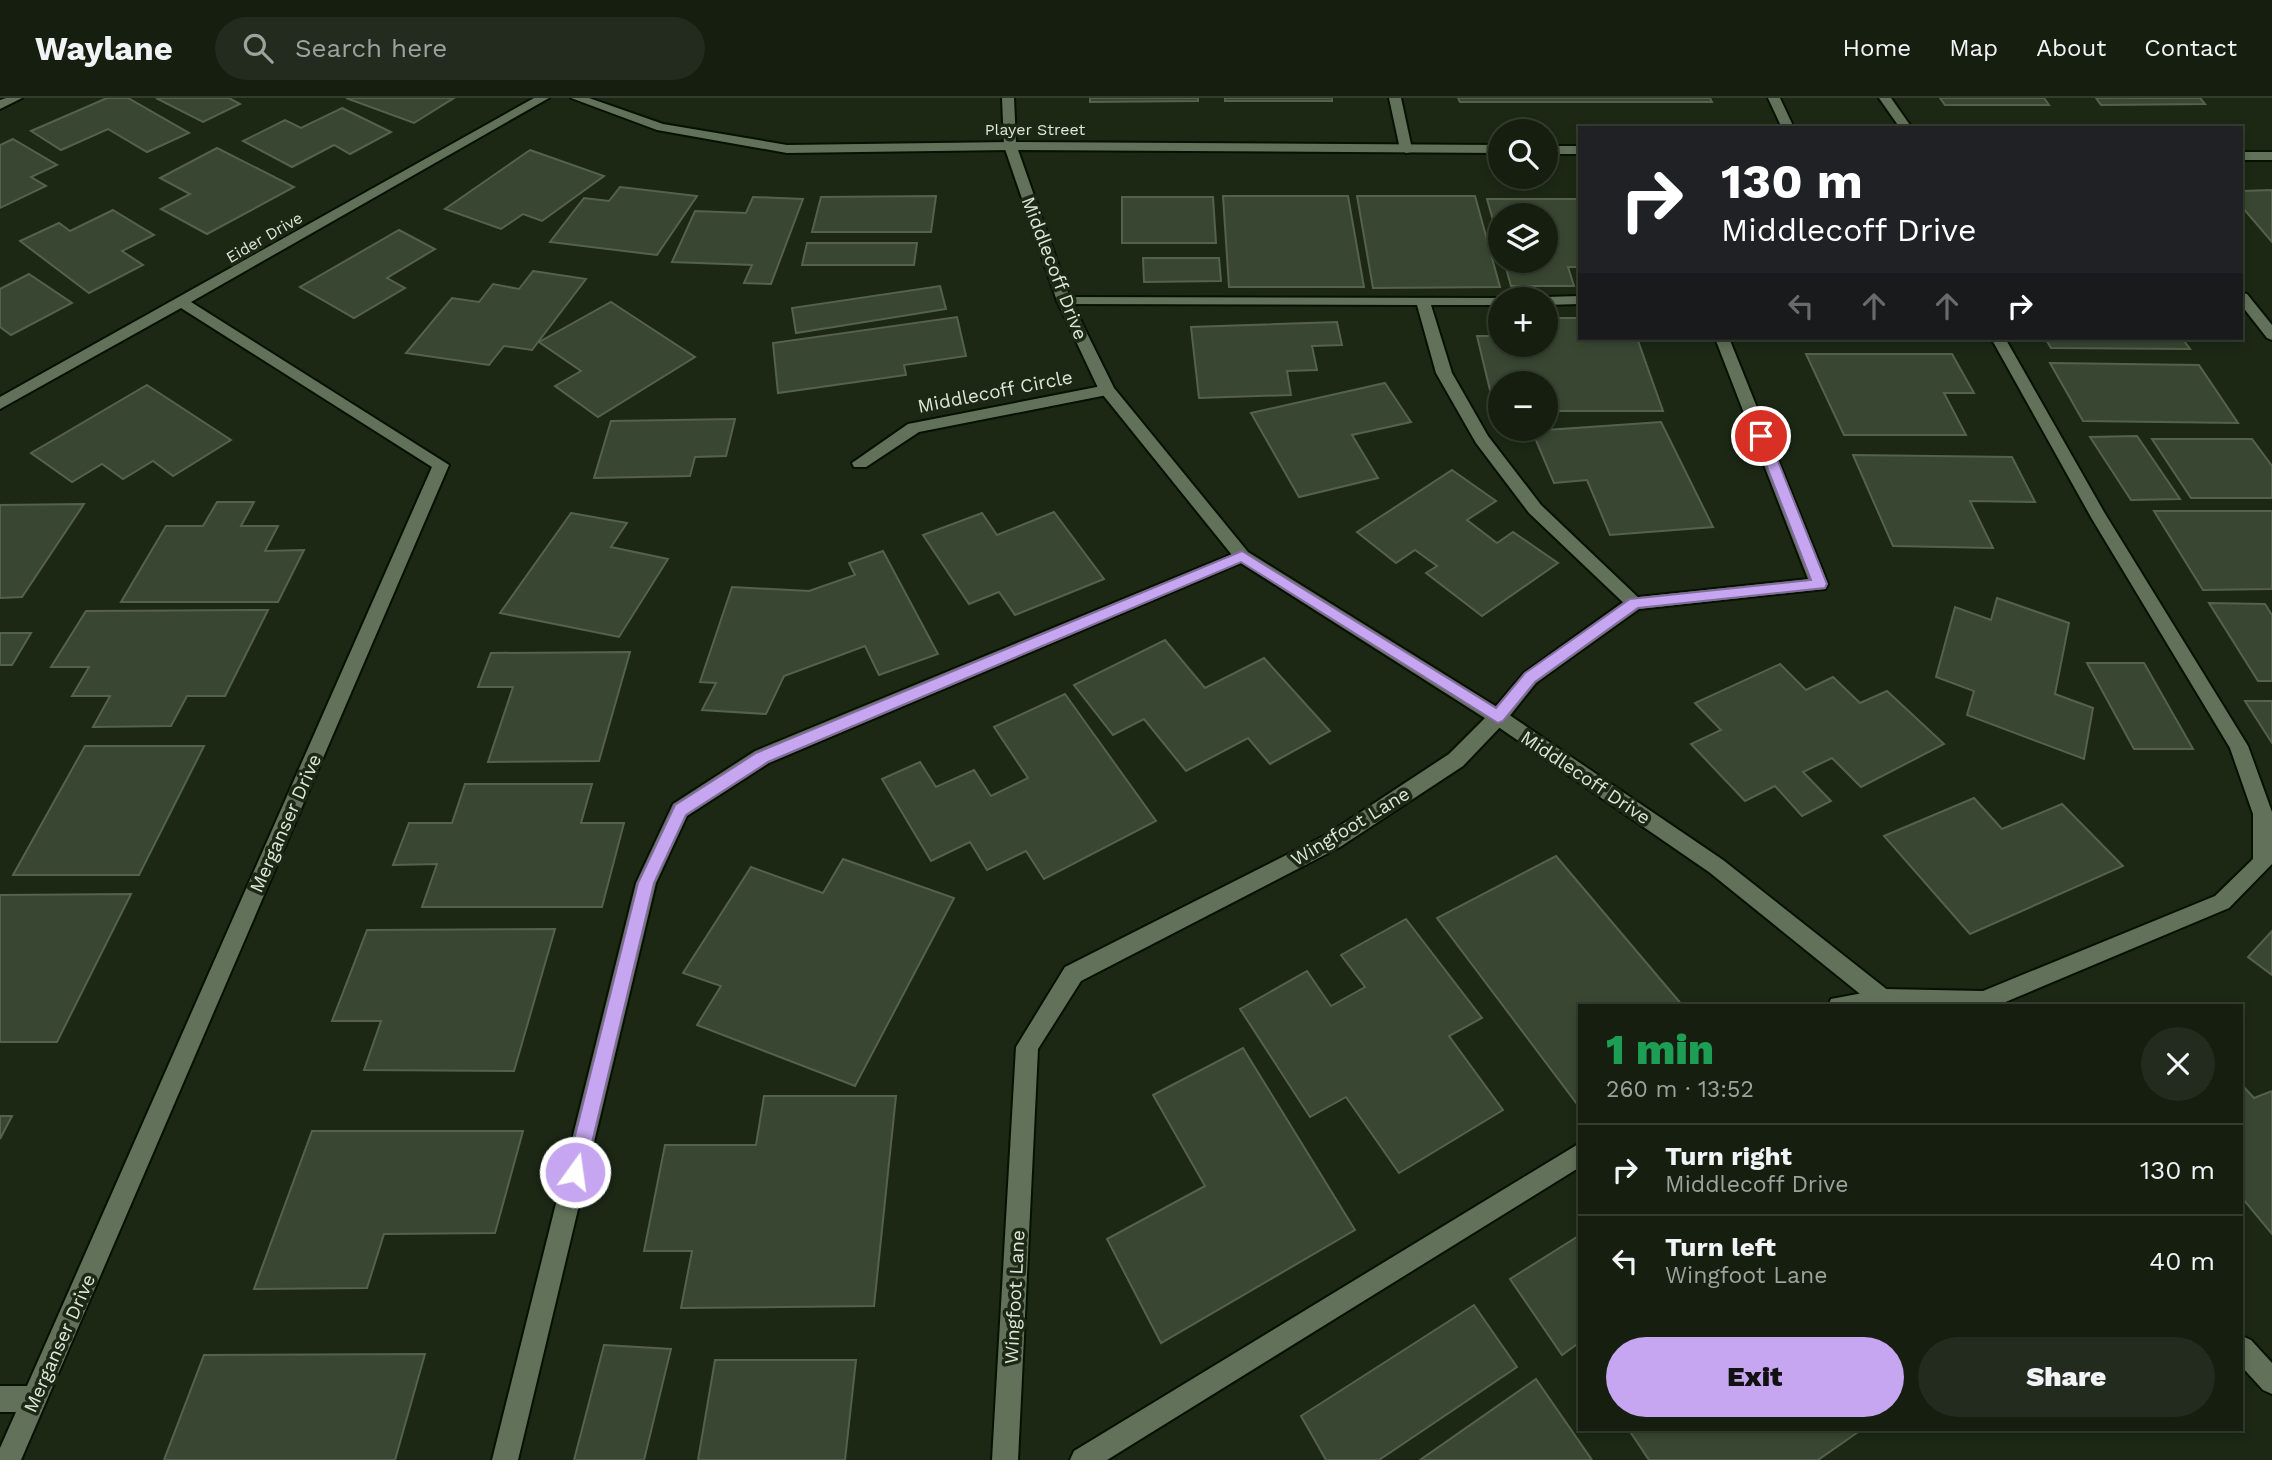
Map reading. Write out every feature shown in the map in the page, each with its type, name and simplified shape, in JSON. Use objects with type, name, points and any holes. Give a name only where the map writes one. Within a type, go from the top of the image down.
[{"type":"street","points":[[0,105],[16,98]]},
{"type":"street","name":"Eider Drive","points":[[0,404],[543,98]]},
{"type":"street","name":"Player Street","points":[[577,98],[662,127],[787,149],[1010,146],[1488,149]]},
{"type":"street","name":"Middlecoff Drive","points":[[1008,98],[1010,146],[1064,301],[1107,390],[1242,556],[1498,717],[1716,866],[1888,1003]]},
{"type":"street","points":[[1395,98],[1406,149]]},
{"type":"street","points":[[1774,98],[1787,126]]},
{"type":"street","points":[[1885,98],[1905,126]]},
{"type":"street","points":[[1558,150],[1578,150]]},
{"type":"street","points":[[2243,156],[2272,156]]},
{"type":"street","points":[[2243,297],[2272,335]]},
{"type":"street","points":[[1064,301],[1488,301]]},
{"type":"street","points":[[1423,302],[1444,373],[1482,439],[1535,509],[1635,603]]},
{"type":"street","name":"Merganser Drive","points":[[8,1460],[440,465],[182,303]]},
{"type":"street","name":"Wingfoot Lane","points":[[1005,1460],[1027,1047],[1073,974],[1333,841],[1456,760],[1498,717],[1530,678],[1635,603],[1819,584],[1723,340]]},
{"type":"street","points":[[1888,1003],[1984,1001],[2222,902],[2263,862],[2263,814],[2239,746],[2098,515],[1999,340]]},
{"type":"street","name":"Middlecoff Circle","points":[[860,463],[914,428],[1107,390]]},
{"type":"street","points":[[505,1460],[646,883],[680,810],[762,757],[1242,556]]},
{"type":"street","points":[[1083,1460],[1578,1155]]},
{"type":"street","points":[[2243,1350],[2272,1381]]},
{"type":"street","points":[[0,1399],[34,1399]]},
{"type":"lane","points":[[1558,301],[1578,300]]},
{"type":"building","points":[[107,98],[128,98],[189,133],[147,152],[108,129],[61,150],[31,131]]},
{"type":"building","points":[[156,98],[229,98],[240,104],[203,122]]},
{"type":"building","points":[[346,98],[454,98],[414,123]]},
{"type":"building","points":[[1090,98],[1198,98],[1198,101],[1090,102]]},
{"type":"building","points":[[1225,98],[1332,98],[1332,101],[1225,101]]},
{"type":"building","points":[[1458,98],[1710,98],[1712,102],[1460,102]]},
{"type":"building","points":[[1940,98],[2044,98],[2049,105],[1945,105]]},
{"type":"building","points":[[2096,98],[2200,98],[2205,104],[2101,105]]},
{"type":"building","points":[[342,108],[391,132],[350,154],[334,145],[292,167],[243,141],[285,120],[301,128]]},
{"type":"building","points":[[13,139],[57,165],[31,177],[46,186],[0,208],[0,145]]},
{"type":"building","points":[[217,148],[294,187],[207,234],[161,209],[190,194],[160,178]]},
{"type":"building","points":[[530,150],[604,176],[542,221],[523,214],[501,229],[445,209]]},
{"type":"building","points":[[620,187],[697,196],[657,255],[550,242],[584,198],[609,201]]},
{"type":"building","points":[[2272,190],[2272,242],[2243,208],[2243,191]]},
{"type":"building","points":[[936,196],[931,232],[812,232],[821,197]]},
{"type":"building","points":[[1223,196],[1348,196],[1364,287],[1229,287]]},
{"type":"building","points":[[1357,196],[1475,196],[1488,243],[1488,273],[1496,273],[1500,287],[1373,288]]},
{"type":"building","points":[[753,197],[803,199],[771,284],[744,283],[752,265],[672,262],[695,211],[746,213]]},
{"type":"building","points":[[1122,197],[1213,197],[1216,243],[1122,243]]},
{"type":"building","points":[[1487,199],[1578,199],[1578,267],[1568,267],[1574,286],[1511,286],[1507,273],[1558,273],[1558,203],[1488,203]]},
{"type":"building","points":[[113,210],[154,235],[122,251],[143,265],[89,293],[20,241],[59,223],[70,231]]},
{"type":"building","points":[[399,230],[435,249],[387,278],[405,288],[354,318],[300,287]]},
{"type":"building","points":[[807,243],[917,243],[914,265],[802,265]]},
{"type":"building","points":[[1143,258],[1219,258],[1221,281],[1144,282]]},
{"type":"building","points":[[533,271],[586,279],[532,350],[504,346],[489,365],[406,353],[452,298],[479,302],[493,284],[519,289]]},
{"type":"building","points":[[29,274],[72,303],[11,335],[0,327],[0,289]]},
{"type":"building","points":[[940,286],[946,309],[796,333],[792,308]]},
{"type":"building","points":[[611,302],[695,357],[598,417],[555,386],[581,371],[539,342]]},
{"type":"building","points":[[957,317],[966,356],[904,365],[906,375],[778,393],[773,343]]},
{"type":"building","points":[[1558,318],[1578,318],[1578,340],[1638,340],[1663,411],[1558,411],[1558,371],[1488,371],[1488,382],[1477,336],[1488,336],[1488,357],[1558,357]]},
{"type":"building","points":[[1337,322],[1342,345],[1312,346],[1317,370],[1287,371],[1291,395],[1199,398],[1191,327]]},
{"type":"building","points":[[2046,340],[2183,340],[2190,349],[2051,348]]},
{"type":"building","points":[[1806,354],[1952,354],[1974,393],[1944,393],[1966,435],[1844,435]]},
{"type":"building","points":[[2050,363],[2199,365],[2238,423],[2083,421]]},
{"type":"building","points":[[1385,383],[1411,422],[1352,435],[1378,478],[1299,497],[1251,413]]},
{"type":"building","points":[[147,385],[231,440],[173,476],[153,461],[123,479],[102,464],[72,482],[31,453]]},
{"type":"building","points":[[735,419],[726,456],[695,457],[690,476],[594,478],[611,421]]},
{"type":"building","points":[[1661,422],[1713,527],[1610,535],[1587,480],[1554,483],[1536,441],[1558,441],[1558,429]]},
{"type":"building","points":[[2137,436],[2180,499],[2131,500],[2090,437]]},
{"type":"building","points":[[2152,439],[2252,439],[2272,466],[2272,498],[2191,498]]},
{"type":"building","points":[[1853,455],[2012,457],[2035,502],[1970,501],[1993,548],[1893,546]]},
{"type":"building","points":[[1452,470],[1496,501],[1467,520],[1497,543],[1513,532],[1558,563],[1482,616],[1426,573],[1437,566],[1415,550],[1396,563],[1357,532]]},
{"type":"building","points":[[217,502],[254,502],[241,526],[278,526],[265,551],[304,550],[278,602],[121,602],[166,526],[203,526]]},
{"type":"building","points":[[84,504],[22,597],[0,598],[0,505]]},
{"type":"building","points":[[2154,511],[2272,511],[2272,589],[2203,590]]},
{"type":"building","points":[[1054,512],[1104,579],[1015,615],[999,592],[969,604],[923,535],[982,513],[997,535]]},
{"type":"building","points":[[571,513],[627,523],[611,547],[668,559],[619,637],[500,613]]},
{"type":"building","points":[[883,551],[938,654],[879,675],[865,646],[784,676],[766,714],[702,710],[716,683],[700,682],[732,587],[809,591],[855,575],[849,563]]},
{"type":"building","points":[[1997,598],[2069,623],[2055,694],[2093,708],[2084,759],[1967,715],[1974,691],[1936,677],[1955,607],[1991,620]]},
{"type":"building","points":[[2209,603],[2265,604],[2272,615],[2272,681],[2258,681]]},
{"type":"building","points":[[268,610],[225,696],[187,696],[171,726],[93,727],[110,696],[72,696],[89,667],[51,667],[86,611]]},
{"type":"building","points":[[0,633],[31,633],[12,665],[0,665]]},
{"type":"building","points":[[1165,640],[1205,688],[1264,658],[1330,731],[1270,764],[1248,738],[1186,771],[1144,719],[1113,735],[1074,685]]},
{"type":"building","points":[[630,652],[599,761],[488,762],[513,687],[478,687],[491,653]]},
{"type":"building","points":[[2087,663],[2144,663],[2193,749],[2134,749]]},
{"type":"building","points":[[1780,664],[1806,690],[1833,677],[1860,703],[1887,691],[1944,744],[1861,787],[1832,758],[1803,772],[1831,801],[1802,816],[1775,786],[1745,801],[1691,744],[1721,730],[1695,703]]},
{"type":"building","points":[[1065,694],[1156,821],[1044,879],[1026,851],[987,870],[970,842],[931,861],[882,779],[920,762],[936,787],[974,770],[991,796],[1028,778],[994,727]]},
{"type":"building","points":[[2245,701],[2272,701],[2272,743]]},
{"type":"building","points":[[85,746],[204,746],[139,875],[13,875]]},
{"type":"building","points":[[465,784],[592,784],[581,823],[624,823],[602,907],[422,907],[437,864],[393,865],[409,823],[452,823]]},
{"type":"building","points":[[1974,798],[2002,829],[2062,804],[2123,866],[1970,934],[1884,836]]},
{"type":"building","points":[[1556,856],[1681,1004],[1578,1004],[1578,1105],[1437,918]]},
{"type":"building","points":[[843,859],[954,898],[855,1086],[697,1025],[721,986],[683,973],[751,867],[823,893]]},
{"type":"building","points":[[131,894],[57,1042],[0,1042],[0,895]]},
{"type":"building","points":[[1406,919],[1482,1018],[1449,1036],[1503,1110],[1399,1173],[1346,1097],[1310,1117],[1240,1009],[1307,971],[1331,1006],[1365,987],[1341,955]]},
{"type":"building","points":[[555,929],[514,1071],[364,1070],[381,1021],[332,1021],[367,930]]},
{"type":"building","points":[[2272,931],[2272,975],[2248,957]]},
{"type":"building","points":[[1243,1048],[1355,1230],[1161,1343],[1107,1239],[1205,1186],[1153,1095]]},
{"type":"building","points":[[2243,1086],[2254,1098],[2272,1091],[2272,1234],[2243,1199]]},
{"type":"building","points":[[764,1096],[896,1096],[874,1306],[681,1308],[692,1251],[644,1251],[665,1145],[756,1145]]},
{"type":"building","points":[[0,1116],[12,1116],[0,1139]]},
{"type":"building","points":[[312,1131],[523,1131],[495,1233],[384,1234],[367,1288],[254,1289]]},
{"type":"building","points":[[1578,1236],[1578,1343],[1562,1355],[1510,1279]]},
{"type":"building","points":[[1474,1305],[1517,1367],[1379,1460],[1326,1460],[1301,1416]]},
{"type":"building","points":[[604,1345],[671,1349],[644,1460],[574,1460]]},
{"type":"building","points":[[425,1354],[395,1460],[164,1460],[204,1355]]},
{"type":"building","points":[[715,1360],[856,1360],[845,1460],[698,1460]]},
{"type":"building","points":[[1536,1379],[1592,1460],[1420,1460]]},
{"type":"building","points":[[1630,1431],[1860,1431],[1818,1460],[1649,1460]]},
{"type":"route","points":[[575,1172],[646,883],[680,810],[762,757],[1242,556],[1498,717],[1530,678],[1635,603],[1819,584],[1761,436]]}]
